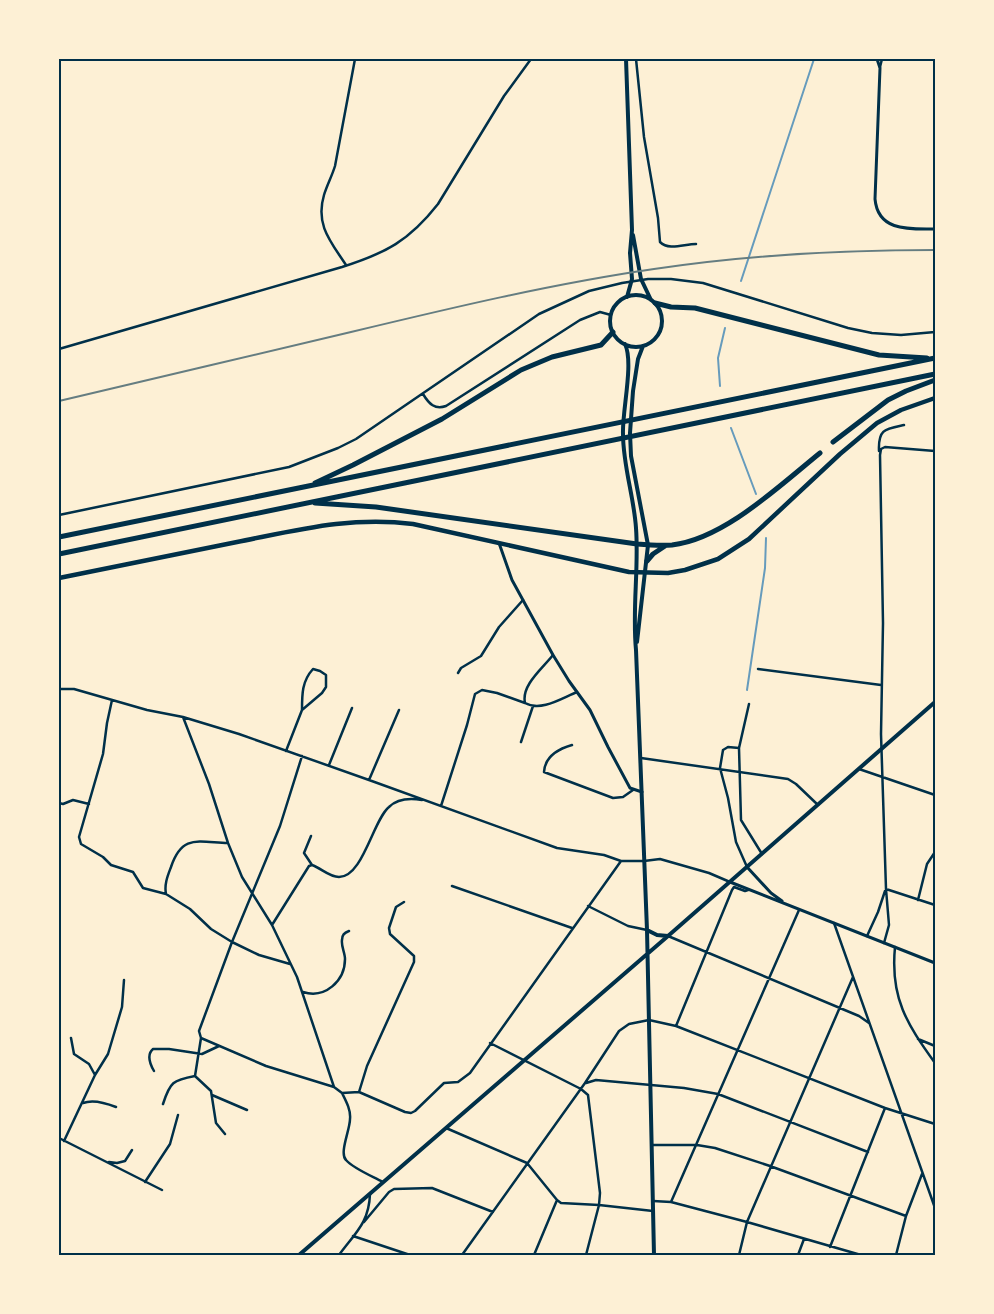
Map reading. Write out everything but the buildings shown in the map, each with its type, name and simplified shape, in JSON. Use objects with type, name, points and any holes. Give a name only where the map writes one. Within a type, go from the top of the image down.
[{"type":"highway","points":[[653,301],[672,307],[695,308],[879,355],[935,358]]},
{"type":"highway","points":[[310,486],[442,419],[521,370],[552,358],[601,345],[613,332]]},
{"type":"highway","points":[[59,537],[935,358]]},
{"type":"highway","points":[[59,554],[935,374]]},
{"type":"highway","points":[[833,442],[876,408],[892,398],[935,380]]},
{"type":"highway","points":[[307,503],[376,507],[637,544],[665,545],[683,543],[715,532],[733,521],[820,453]]},
{"type":"highway","points":[[647,561],[665,545]]},
{"type":"main road","points":[[626,59],[632,230],[630,253],[632,279],[627,297]]},
{"type":"main road","points":[[632,230],[645,289],[653,301],[662,316],[662,324],[656,338],[643,346],[631,346],[620,341],[611,327],[611,315],[618,302],[635,295],[644,296],[653,301]]},
{"type":"main road","points":[[625,344],[628,359],[623,435],[637,544],[634,628],[647,930],[654,1255]]},
{"type":"main road","points":[[636,650],[648,544],[631,456],[630,409],[638,359],[643,346]]},
{"type":"main road","points":[[59,578],[306,528],[362,521],[388,521],[413,524],[629,572],[668,573],[703,565],[718,559],[749,539],[840,454],[871,428],[901,410],[935,398]]},
{"type":"main road","points":[[300,1255],[935,702]]},
{"type":"main road","points":[[647,930],[657,936],[668,936]]},
{"type":"street","points":[[346,265],[324,230],[321,222],[321,208],[335,166],[355,59]]},
{"type":"street","points":[[59,349],[370,258],[390,248],[409,236],[425,220],[453,180],[504,96],[531,59]]},
{"type":"street","points":[[636,59],[644,137],[658,218],[660,242],[670,247],[696,244]]},
{"type":"street","points":[[876,59],[880,68]]},
{"type":"street","points":[[882,59],[880,68],[875,199],[877,209],[885,220],[899,227],[935,229]]},
{"type":"street","points":[[59,515],[289,467],[338,448],[356,439],[539,314],[589,291],[606,286],[648,279],[671,279],[703,283],[848,328],[872,333],[901,335],[935,332]]},
{"type":"street","points":[[423,394],[429,404],[435,407],[446,406],[580,320],[600,312],[611,315]]},
{"type":"street","points":[[884,943],[889,925],[881,749],[880,434],[886,430],[904,425]]},
{"type":"street","points":[[880,455],[881,449],[885,446],[935,451]]},
{"type":"street","points":[[499,543],[512,580],[553,655],[590,710],[630,788],[642,792]]},
{"type":"street","points":[[458,673],[461,668],[481,656],[500,627],[523,600]]},
{"type":"street","points":[[524,703],[523,696],[528,686],[553,655]]},
{"type":"street","points":[[286,751],[302,710],[302,689],[309,673],[313,669],[320,671],[326,675],[326,687],[322,693],[302,710]]},
{"type":"street","points":[[758,670],[882,684]]},
{"type":"street","points":[[59,689],[74,689],[147,710],[205,723],[370,780],[557,848],[604,855],[621,861],[660,859],[709,873],[935,963]]},
{"type":"street","points":[[441,806],[468,725],[474,694],[482,690],[497,693],[533,706],[546,705],[578,692]]},
{"type":"street","points":[[112,700],[106,724],[103,754],[80,837],[81,844],[103,857],[110,865],[133,872],[143,888],[166,894],[190,909],[211,929],[232,942],[259,955],[290,964]]},
{"type":"street","points":[[749,704],[739,748],[741,820],[762,854]]},
{"type":"street","points":[[521,742],[533,706]]},
{"type":"street","points":[[329,766],[352,708]]},
{"type":"street","points":[[370,780],[399,710]]},
{"type":"street","points":[[183,717],[242,877],[272,925],[297,976],[334,1087]]},
{"type":"street","points":[[572,745],[559,749],[552,754],[545,766],[544,772],[613,798],[623,797],[634,790]]},
{"type":"street","points":[[739,748],[728,747],[723,750],[720,768],[736,842],[740,855],[747,867],[771,893],[787,904]]},
{"type":"street","points":[[195,1076],[201,1038],[199,1031],[232,942],[280,826],[302,756]]},
{"type":"street","points":[[640,758],[788,779],[818,805]]},
{"type":"street","points":[[858,769],[935,795]]},
{"type":"street","points":[[311,836],[304,853],[312,865],[337,878],[347,877],[358,862],[388,807],[398,801],[407,799],[431,802]]},
{"type":"street","points":[[59,803],[63,804],[73,800],[89,804]]},
{"type":"street","points":[[166,894],[165,888],[168,876],[176,853],[180,848],[190,842],[228,843]]},
{"type":"street","points":[[918,900],[927,864],[935,852]]},
{"type":"street","points":[[342,1093],[359,1092],[411,1113],[444,1083],[458,1082],[470,1073],[621,861]]},
{"type":"street","points":[[272,925],[307,869],[312,865]]},
{"type":"street","points":[[452,886],[572,928]]},
{"type":"street","points":[[676,1026],[732,890],[734,887],[745,891],[749,890]]},
{"type":"street","points":[[886,889],[935,905]]},
{"type":"street","points":[[867,936],[886,889]]},
{"type":"street","points":[[359,1092],[367,1066],[414,962],[414,956],[390,934],[389,928],[396,907],[404,902]]},
{"type":"street","points":[[588,906],[628,926],[647,930]]},
{"type":"street","points":[[671,1202],[799,910]]},
{"type":"street","points":[[834,923],[935,1208]]},
{"type":"street","points":[[303,992],[309,994],[316,993],[332,988],[338,982],[342,976],[345,959],[341,941],[344,934],[349,931]]},
{"type":"street","points":[[668,936],[867,1020],[870,1024]]},
{"type":"street","points":[[895,947],[893,962],[895,986],[906,1020],[935,1063]]},
{"type":"street","points":[[739,1255],[747,1222],[770,1166],[854,977]]},
{"type":"street","points":[[64,1141],[95,1075],[108,1054],[122,1007],[124,980]]},
{"type":"street","points":[[462,1255],[581,1089],[619,1031],[628,1024],[649,1020],[676,1026],[885,1108],[935,1124]]},
{"type":"street","points":[[71,1038],[74,1054],[89,1064],[95,1075]]},
{"type":"street","points":[[201,1038],[266,1066],[334,1087],[342,1093],[350,1116],[349,1131],[342,1151],[343,1156],[348,1162],[383,1182]]},
{"type":"street","points":[[918,1039],[935,1046]]},
{"type":"street","points":[[490,1043],[581,1089],[588,1095],[600,1194],[586,1255]]},
{"type":"street","points":[[154,1071],[149,1057],[153,1049],[169,1049],[202,1054],[219,1046]]},
{"type":"street","points":[[195,1076],[207,1086],[212,1095],[216,1122],[225,1134]]},
{"type":"street","points":[[163,1104],[172,1084],[177,1080],[195,1076]]},
{"type":"street","points":[[585,1083],[596,1080],[718,1094],[868,1152]]},
{"type":"street","points":[[212,1095],[247,1110]]},
{"type":"street","points":[[82,1104],[87,1101],[116,1107]]},
{"type":"street","points":[[830,1247],[885,1108]]},
{"type":"street","points":[[145,1182],[170,1144],[178,1115]]},
{"type":"street","points":[[446,1128],[527,1163],[557,1200],[565,1203],[653,1211]]},
{"type":"street","points":[[59,1138],[162,1190]]},
{"type":"street","points":[[652,1146],[697,1145],[715,1148],[906,1216]]},
{"type":"street","points":[[105,1161],[117,1163],[125,1161],[132,1150]]},
{"type":"street","points":[[896,1255],[906,1216],[923,1173]]},
{"type":"street","points":[[339,1255],[389,1192],[394,1189],[432,1188],[493,1212]]},
{"type":"street","points":[[364,1222],[370,1206],[370,1194]]},
{"type":"street","points":[[534,1255],[557,1200]]},
{"type":"street","points":[[653,1201],[671,1202],[862,1255]]},
{"type":"street","points":[[353,1236],[410,1255]]},
{"type":"street","points":[[798,1255],[804,1239]]},
{"type":"street","points":[[844,1255],[845,1251]]},
{"type":"waterway","points":[[741,281],[814,59]]},
{"type":"waterway","points":[[720,386],[718,358],[725,328]]},
{"type":"waterway","points":[[731,428],[756,494]]},
{"type":"waterway","points":[[747,690],[765,568],[766,538]]},
{"type":"railway","points":[[59,401],[464,305],[616,275],[689,264],[759,257],[829,252],[935,250]]}]
